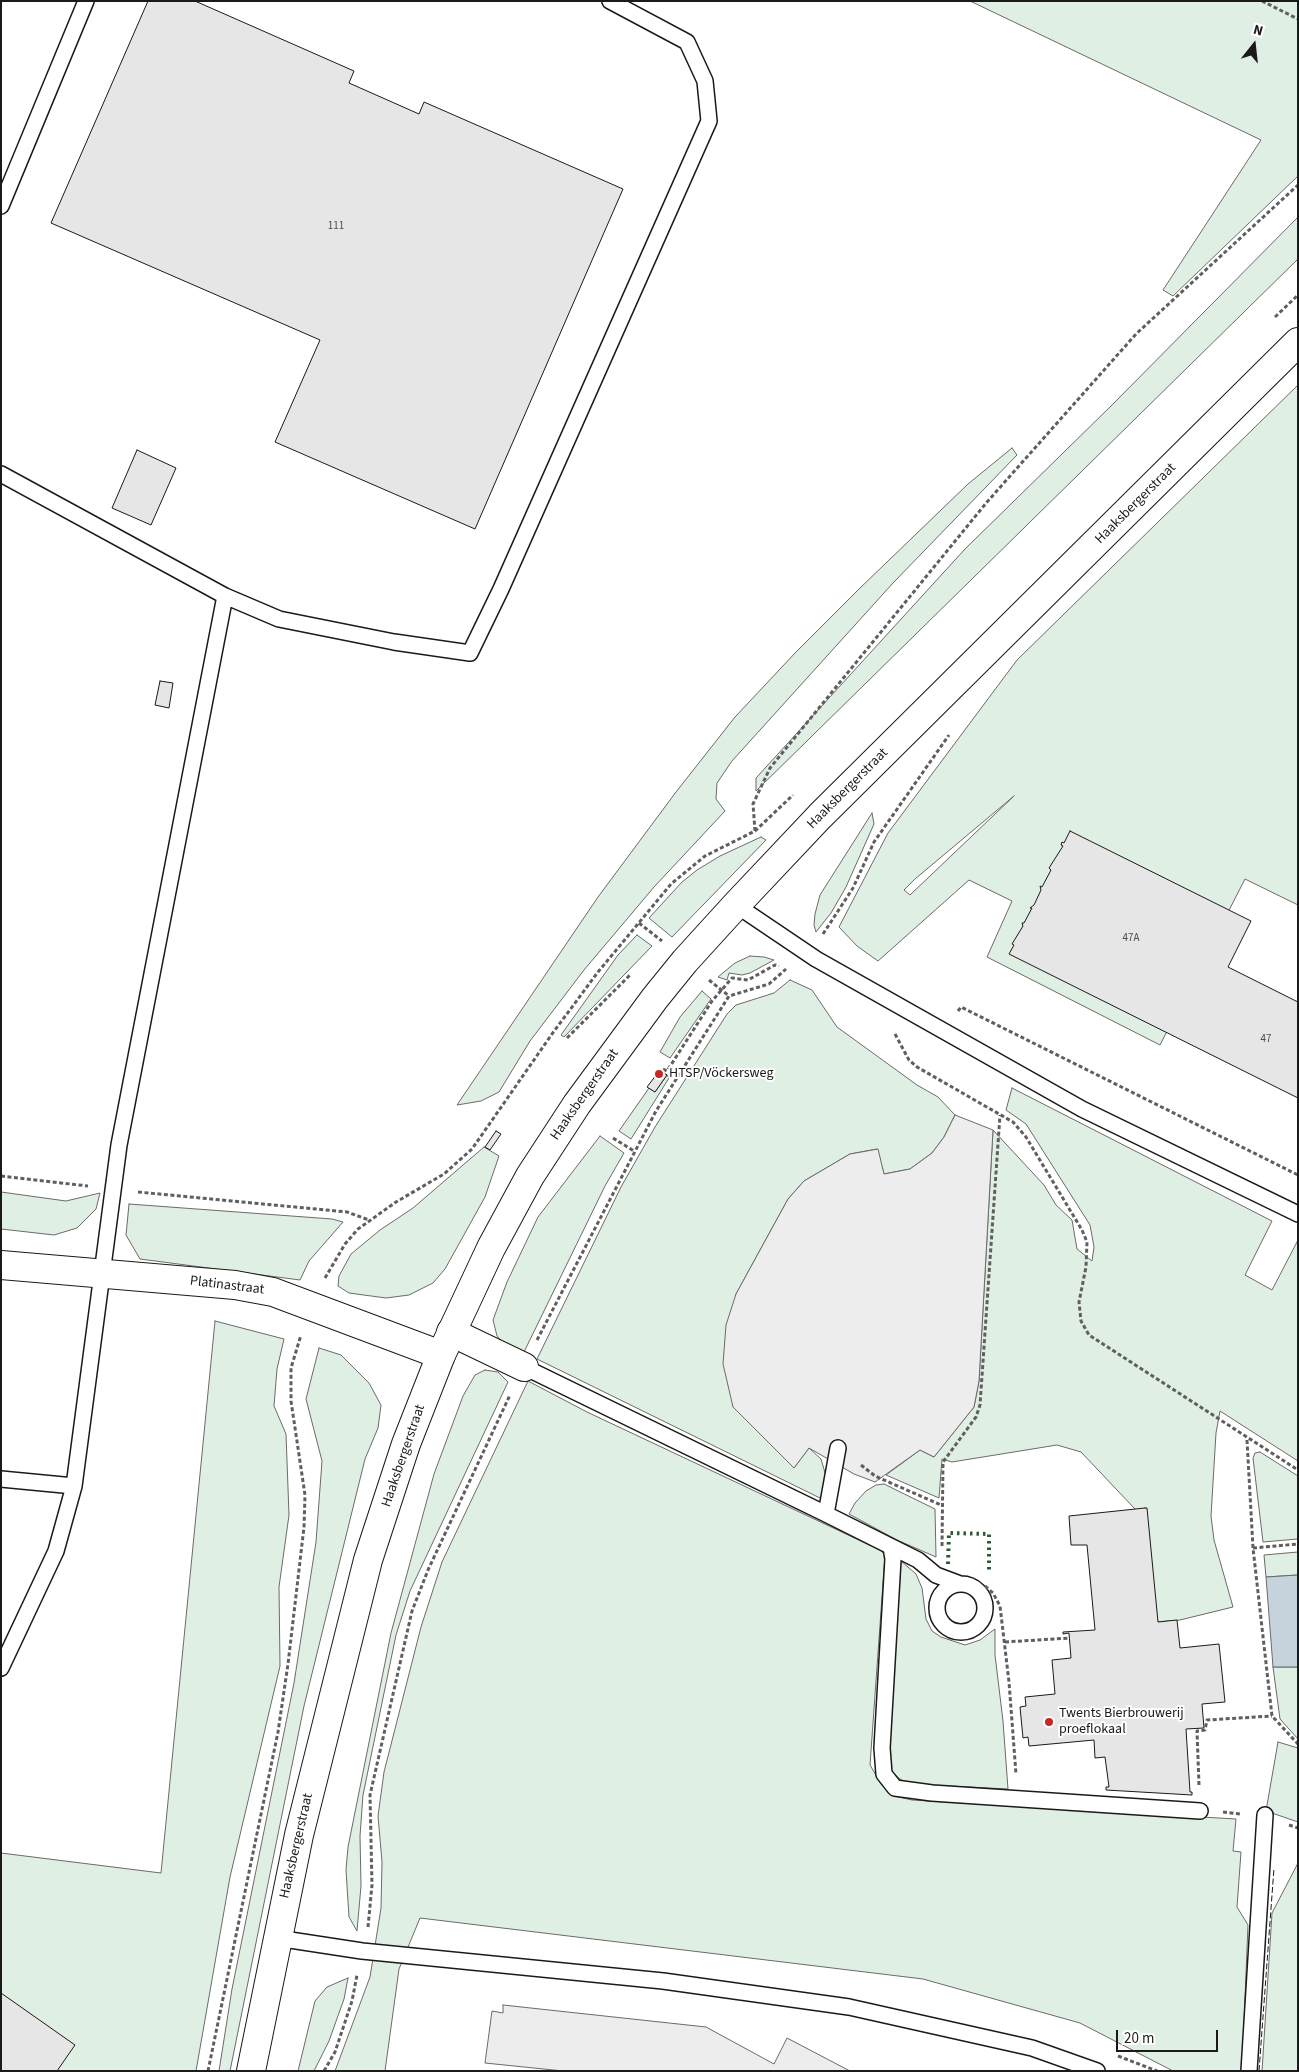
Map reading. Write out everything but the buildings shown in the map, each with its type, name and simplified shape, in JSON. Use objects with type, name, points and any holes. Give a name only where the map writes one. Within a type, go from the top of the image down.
[{"type":"main road","name":"Haaksbergerstraat","points":[[251,2071],[299,1835],[363,1578],[406,1444],[446,1343],[491,1248],[530,1176],[577,1104],[685,961],[820,816],[1298,342]]},
{"type":"main road","name":"Platinastraat","points":[[1,1265],[235,1285],[273,1292],[524,1366]]},
{"type":"lane","points":[[1,206],[86,1]]},
{"type":"lane","points":[[1,474],[224,596],[279,618],[394,642],[470,653],[501,589],[709,121],[705,80],[687,42],[610,1]]},
{"type":"lane","points":[[1,1668],[56,1551],[74,1486],[119,1145],[224,596]]},
{"type":"lane","points":[[736,906],[806,952],[1082,1109],[1298,1214]]},
{"type":"lane","points":[[524,1366],[918,1560],[936,1575],[975,1588],[984,1601],[984,1616],[974,1628],[959,1632],[945,1626],[938,1612],[940,1588],[936,1575]]},
{"type":"lane","points":[[826,1514],[838,1448]]},
{"type":"lane","points":[[1,1479],[74,1486]]},
{"type":"lane","points":[[891,1547],[893,1559],[882,1748],[884,1774],[895,1788],[932,1793],[1200,1811]]},
{"type":"lane","points":[[940,1596],[952,1586],[960,1584]]},
{"type":"lane","points":[[1249,2071],[1265,1815]]},
{"type":"lane","points":[[277,1938],[362,1951],[663,1981],[849,2007],[1032,2048],[1097,2071]]},
{"type":"path","points":[[1262,1],[1298,19]]},
{"type":"path","points":[[755,831],[753,804],[770,768],[987,502],[1136,334],[1298,184]]},
{"type":"path","points":[[324,2071],[335,2052],[352,2001],[368,1926],[372,1884],[370,1795],[412,1611],[428,1570],[524,1366],[656,1111],[729,996],[769,984],[806,952],[832,922],[853,888],[874,842],[955,728]]},
{"type":"path","points":[[656,949],[663,942]]},
{"type":"path","points":[[663,1069],[667,1071],[712,1002],[732,978],[748,980],[775,964],[793,973]]},
{"type":"path","points":[[567,1038],[637,968]]},
{"type":"path","points":[[961,1006],[1298,1175]]},
{"type":"path","points":[[892,1027],[909,1060],[1000,1115],[1020,1129],[1026,1137],[1082,1230],[1086,1242],[1086,1267],[1080,1302],[1081,1321],[1089,1335],[1247,1439],[1298,1470]]},
{"type":"path","points":[[942,1552],[941,1505],[943,1462],[976,1417],[980,1405],[1000,1115]]},
{"type":"path","points":[[491,1123],[497,1127]]},
{"type":"path","points":[[613,1138],[634,1152]]},
{"type":"path","points":[[1,1176],[347,1212],[370,1220]]},
{"type":"path","points":[[1247,1439],[1253,1548],[1272,1716],[1298,1744]]},
{"type":"path","points":[[838,1448],[875,1476],[941,1505]]},
{"type":"path","points":[[1253,1548],[1298,1544]]},
{"type":"path","points":[[981,1583],[993,1593],[1000,1606],[1005,1642],[1017,1799]]},
{"type":"path","points":[[1005,1642],[1070,1638]]},
{"type":"path","points":[[1265,1815],[1200,1811],[1197,1731],[1206,1730],[1207,1720],[1272,1716]]},
{"type":"green space","points":[[970,1],[1298,1],[1298,176],[1173,296],[1163,290],[1261,140]]},
{"type":"green space","points":[[1298,217],[1298,259],[756,791],[756,778],[965,549],[1112,405]]},
{"type":"green space","points":[[1298,385],[1298,905],[1245,879],[1160,1045],[987,957],[1012,901],[969,880],[878,961],[857,946],[839,927],[888,833],[1017,660]],"holes":[[[1014,796],[910,895],[904,890],[915,879]]]},
{"type":"green space","points":[[1012,448],[1017,455],[893,583],[732,761],[717,783],[716,799],[725,811],[654,887],[584,970],[530,1041],[499,1092],[481,1101],[457,1105],[598,897],[676,792],[735,717],[859,589],[968,484]]},
{"type":"green space","points":[[872,813],[874,824],[846,887],[831,913],[816,932],[814,925],[815,914],[820,895]]},
{"type":"green space","points":[[761,837],[766,840],[672,937],[649,918],[682,882],[697,870],[720,856]]},
{"type":"green space","points":[[637,935],[652,946],[564,1037],[561,1035],[618,955]]},
{"type":"green space","points":[[750,956],[774,960],[750,973],[742,975],[729,973],[727,980],[718,977],[735,963]]},
{"type":"green space","points":[[790,980],[812,990],[837,1027],[917,1085],[938,1097],[955,1115],[944,1137],[932,1153],[910,1169],[884,1174],[877,1149],[850,1154],[804,1181],[788,1199],[736,1294],[733,1407],[794,1468],[809,1448],[821,1459],[826,1476],[825,1491],[820,1498],[537,1359],[621,1187],[655,1127],[727,1014],[736,1005],[774,993]]},
{"type":"green space","points":[[702,991],[711,999],[670,1058],[660,1052],[680,1017]]},
{"type":"green space","points":[[667,1075],[669,1078],[631,1139],[619,1131],[649,1088],[655,1092]]},
{"type":"green space","points":[[1012,1088],[1272,1221],[1245,1275],[1272,1290],[1298,1240],[1298,1461],[1220,1411],[1216,1433],[1211,1516],[1214,1540],[1233,1607],[1180,1620],[1145,1623],[1135,1509],[1081,1452],[1057,1445],[952,1462],[942,1459],[939,1498],[886,1475],[920,1450],[934,1457],[974,1407],[979,1381],[993,1130],[1044,1185],[1056,1205],[1072,1220],[1077,1249],[1092,1261],[1094,1247],[1090,1225],[1026,1124],[1006,1110]]},
{"type":"green space","points":[[600,1136],[624,1153],[605,1186],[524,1352],[503,1343],[497,1336],[493,1320],[507,1282],[538,1217]]},
{"type":"green space","points":[[484,1147],[499,1156],[485,1197],[445,1269],[433,1283],[409,1295],[386,1298],[349,1293],[338,1286],[339,1276],[351,1254],[380,1230],[413,1208]]},
{"type":"green space","points":[[1,1192],[66,1201],[100,1193],[96,1209],[77,1228],[54,1235],[1,1229]]},
{"type":"green space","points":[[129,1204],[332,1219],[343,1222],[309,1261],[300,1280],[140,1259],[126,1235]]},
{"type":"green space","points":[[215,1321],[284,1339],[277,1369],[274,1406],[286,1434],[289,1515],[279,1587],[280,1666],[230,1877],[196,2071],[1,2071],[1,1853],[161,1873]]},
{"type":"green space","points":[[319,1348],[341,1355],[369,1383],[381,1405],[378,1428],[365,1459],[304,1706],[230,2071],[219,2071],[232,1989],[294,1683],[316,1542],[322,1461],[306,1399]]},
{"type":"green space","points":[[485,1370],[498,1372],[508,1382],[410,1591],[396,1635],[363,1795],[360,1836],[361,1886],[357,1931],[349,1917],[346,1870],[348,1847],[391,1633],[434,1474],[463,1396],[475,1375]]},
{"type":"green space","points":[[528,1381],[587,1412],[880,1550],[885,1555],[870,1765],[880,1782],[894,1796],[912,1800],[1236,1819],[1233,1851],[1241,1852],[1237,1907],[1248,1925],[1242,2071],[1173,2071],[1080,2023],[923,1979],[420,1918],[399,1969],[385,2071],[335,2071],[370,1977],[381,1908],[382,1862],[378,1816],[384,1772],[421,1627],[442,1562]]},
{"type":"green space","points":[[1260,1452],[1298,1476],[1298,1539],[1263,1542],[1253,1458],[1255,1453]]},
{"type":"green space","points":[[884,1484],[935,1509],[936,1557],[897,1540],[849,1514],[855,1503],[866,1491],[876,1485]]},
{"type":"green space","points":[[1298,1552],[1298,1575],[1266,1577],[1264,1555]]},
{"type":"green space","points":[[901,1561],[916,1574],[922,1588],[926,1619],[932,1631],[941,1637],[965,1645],[980,1640],[995,1629],[995,1655],[1003,1721],[1008,1789],[909,1784],[891,1771],[888,1759]]},
{"type":"green space","points":[[1273,1667],[1298,1667],[1298,1739],[1280,1719]]},
{"type":"green space","points":[[1278,1742],[1298,1748],[1298,1822],[1266,1811]]},
{"type":"green space","points":[[1298,1863],[1298,2071],[1262,2071],[1272,1913]]},
{"type":"green space","points":[[348,1978],[344,1999],[329,2041],[314,2071],[298,2071],[315,2001],[327,1987]]},
{"type":"shaded area","points":[[955,1115],[993,1130],[979,1381],[974,1407],[934,1457],[920,1450],[875,1482],[854,1474],[809,1448],[794,1468],[733,1407],[723,1364],[726,1325],[736,1294],[788,1199],[804,1181],[850,1154],[878,1149],[884,1174],[910,1169],[932,1153],[944,1137]]},
{"type":"shaded area","points":[[1298,1575],[1298,1667],[1273,1667],[1266,1577]]},
{"type":"shaded area","points":[[503,2005],[706,2027],[774,2064],[787,2038],[850,2071],[563,2071],[485,2063],[492,2011],[503,2013]]},
{"type":"hedge","points":[[948,1564],[949,1533],[989,1534],[989,1572]]},
{"type":"fence","points":[[1259,2071],[1274,1868]]},
{"type":"place","name":"HTSP/Vöckersweg","points":[[659,1074]]},
{"type":"place","name":"Twents Bierbrouwerij proeflokaal","points":[[1049,1722]]}]
